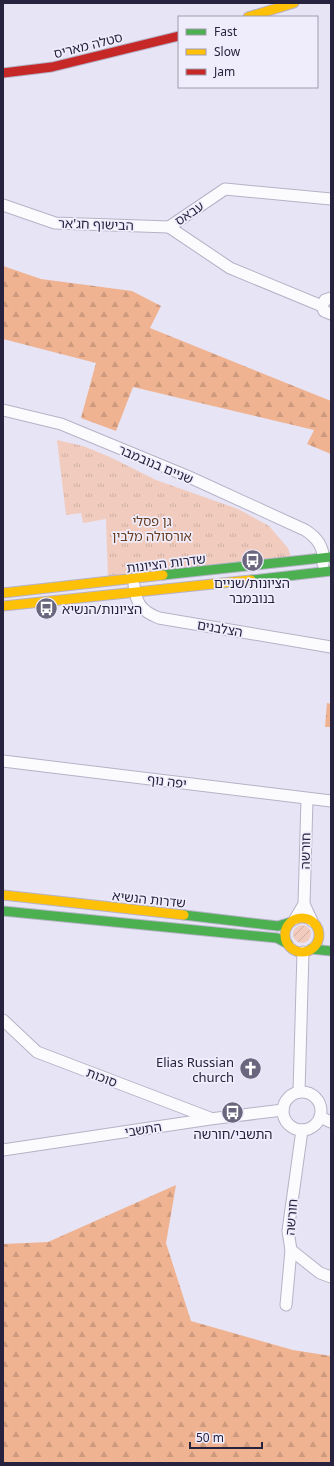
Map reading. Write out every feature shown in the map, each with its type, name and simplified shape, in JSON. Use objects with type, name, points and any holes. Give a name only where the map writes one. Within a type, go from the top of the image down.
[{"type":"street","points":[[251,16],[294,3]]},
{"type":"street","name":"סטלה מאריס","points":[[3,72],[52,67],[178,36]]},
{"type":"street","name":"עבאס","points":[[331,199],[225,189],[169,227],[230,268],[322,306],[324,311],[331,314]]},
{"type":"street","name":"הבישוף חג'אר","points":[[3,205],[55,223],[169,227]]},
{"type":"street","points":[[322,306],[325,300],[331,298]]},
{"type":"street","name":"שניים בנובמבר","points":[[3,410],[61,424],[187,476],[305,530],[324,558],[326,572]]},
{"type":"street","name":"שדרות הציונות","points":[[3,593],[324,558]]},
{"type":"street","name":"שדרות הציונות","points":[[3,606],[326,572]]},
{"type":"street","name":"הצלבנים","points":[[133,580],[135,592],[141,608],[159,618],[331,647]]},
{"type":"street","name":"יפה נוף","points":[[3,761],[331,801]]},
{"type":"street","name":"חורשה","points":[[307,799],[304,904],[315,924]]},
{"type":"street","name":"שדרות הנשיא","points":[[3,895],[278,926],[293,921]]},
{"type":"street","name":"חורשה","points":[[293,921],[304,904]]},
{"type":"street","name":"שדרות הנשיא","points":[[3,911],[278,938],[288,944]]},
{"type":"street","points":[[329,937],[315,924],[304,918],[293,921],[286,933],[288,944],[294,950],[331,951]]},
{"type":"street","points":[[300,1092],[307,950],[319,938],[315,924]]},
{"type":"street","name":"סוכות","points":[[3,1020],[37,1052],[210,1119]]},
{"type":"street","points":[[300,1092],[312,1094],[317,1099],[321,1110],[320,1117],[313,1126],[302,1130],[291,1126],[287,1122],[283,1110],[290,1096],[300,1092]]},
{"type":"street","name":"התשבי","points":[[3,1150],[210,1119],[283,1110]]},
{"type":"street","points":[[320,1117],[331,1122]]},
{"type":"street","name":"חורשה","points":[[286,1305],[291,1250],[288,1231],[302,1130]]},
{"type":"street","points":[[291,1250],[320,1273],[331,1277]]},
{"type":"green space","points":[[3,266],[41,279],[132,291],[161,306],[150,328],[331,401],[331,454],[307,444],[314,430],[133,387],[116,431],[81,418],[96,363],[3,339]]},
{"type":"green space","name":"גן פסלי אורסולה מלבין","points":[[57,440],[83,446],[110,457],[156,480],[238,509],[269,526],[288,548],[291,557],[108,579],[106,519],[83,523],[81,513],[66,515]]},
{"type":"green space","points":[[327,703],[331,704],[331,727],[325,727]]},
{"type":"green space","points":[[302,925],[308,928],[311,934],[308,940],[302,943],[296,940],[293,934],[296,928]]},
{"type":"green space","points":[[176,1185],[166,1243],[191,1321],[293,1350],[331,1356],[331,1463],[3,1463],[3,1244],[48,1242]]},
{"type":"traffic: fast","points":[[163,575],[331,557]]},
{"type":"traffic: fast","points":[[251,580],[331,571]]},
{"type":"traffic: fast","points":[[3,911],[277,938],[288,944]]},
{"type":"traffic: fast","points":[[184,915],[278,926],[291,922]]},
{"type":"traffic: fast","points":[[311,949],[331,951]]},
{"type":"traffic: slow","points":[[251,16],[294,3]]},
{"type":"traffic: slow","points":[[3,593],[163,575]]},
{"type":"traffic: slow","points":[[3,606],[251,580]]},
{"type":"traffic: slow","points":[[3,895],[184,915]]},
{"type":"traffic: slow","points":[[302,918],[314,923],[319,935],[314,947],[302,952],[290,947],[285,935],[290,923],[302,918]]},
{"type":"traffic: jam","points":[[3,73],[52,67],[178,36]]},
{"type":"place","name":"הציונות/שניים בנובמבר","points":[[252,561]]},
{"type":"place","name":"הציונות/הנשיא","points":[[47,609]]},
{"type":"place","name":"Elias Russian church","points":[[250,1069]]},
{"type":"place","name":"התשבי/חורשה","points":[[233,1112]]}]
